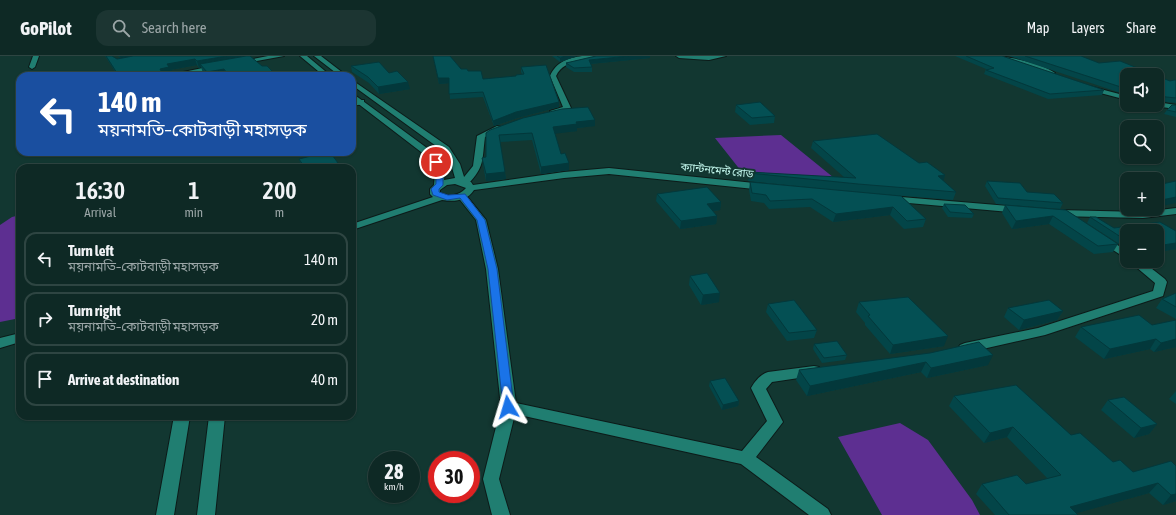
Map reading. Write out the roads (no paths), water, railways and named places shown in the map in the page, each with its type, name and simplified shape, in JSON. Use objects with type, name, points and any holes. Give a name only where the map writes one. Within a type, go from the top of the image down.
[{"type":"street","points":[[32,67],[36,56]]},
{"type":"street","points":[[194,72],[255,64],[281,56]]},
{"type":"street","points":[[303,56],[323,72]]},
{"type":"street","points":[[316,56],[338,72]]},
{"type":"street","points":[[547,114],[568,108],[553,76],[554,73],[564,62],[598,56]]},
{"type":"street","points":[[679,56],[709,58],[723,56]]},
{"type":"street","points":[[996,56],[1029,65],[1058,76]]},
{"type":"street","points":[[211,72],[228,67]]},
{"type":"street","points":[[1080,84],[1120,96]]},
{"type":"street","points":[[356,85],[446,149],[455,161],[464,187],[481,220],[492,269],[508,407],[491,479],[501,515]]},
{"type":"street","points":[[356,103],[428,153],[440,171],[439,191]]},
{"type":"street","points":[[1164,105],[1176,107]]},
{"type":"street","points":[[356,225],[439,191],[464,187],[480,165],[481,136],[505,126]]},
{"type":"street","name":"ক্যান্টনমেন্ট রোড","points":[[464,187],[609,171],[772,188]]},
{"type":"street","points":[[356,222],[418,201],[439,191],[449,181],[464,187]]},
{"type":"street","points":[[880,198],[1027,211]]},
{"type":"street","points":[[1050,213],[1143,215],[1176,211]]},
{"type":"street","points":[[1065,214],[1084,227]]},
{"type":"street","points":[[1096,235],[1120,251]]},
{"type":"street","points":[[949,351],[1040,332],[1159,293],[1161,282],[1144,268]]},
{"type":"street","points":[[0,343],[16,338]]},
{"type":"street","points":[[746,458],[775,422],[758,388],[768,377],[824,370]]},
{"type":"street","points":[[508,407],[746,458],[822,515]]},
{"type":"street","points":[[165,515],[181,420]]},
{"type":"street","points":[[206,515],[217,420]]}]
